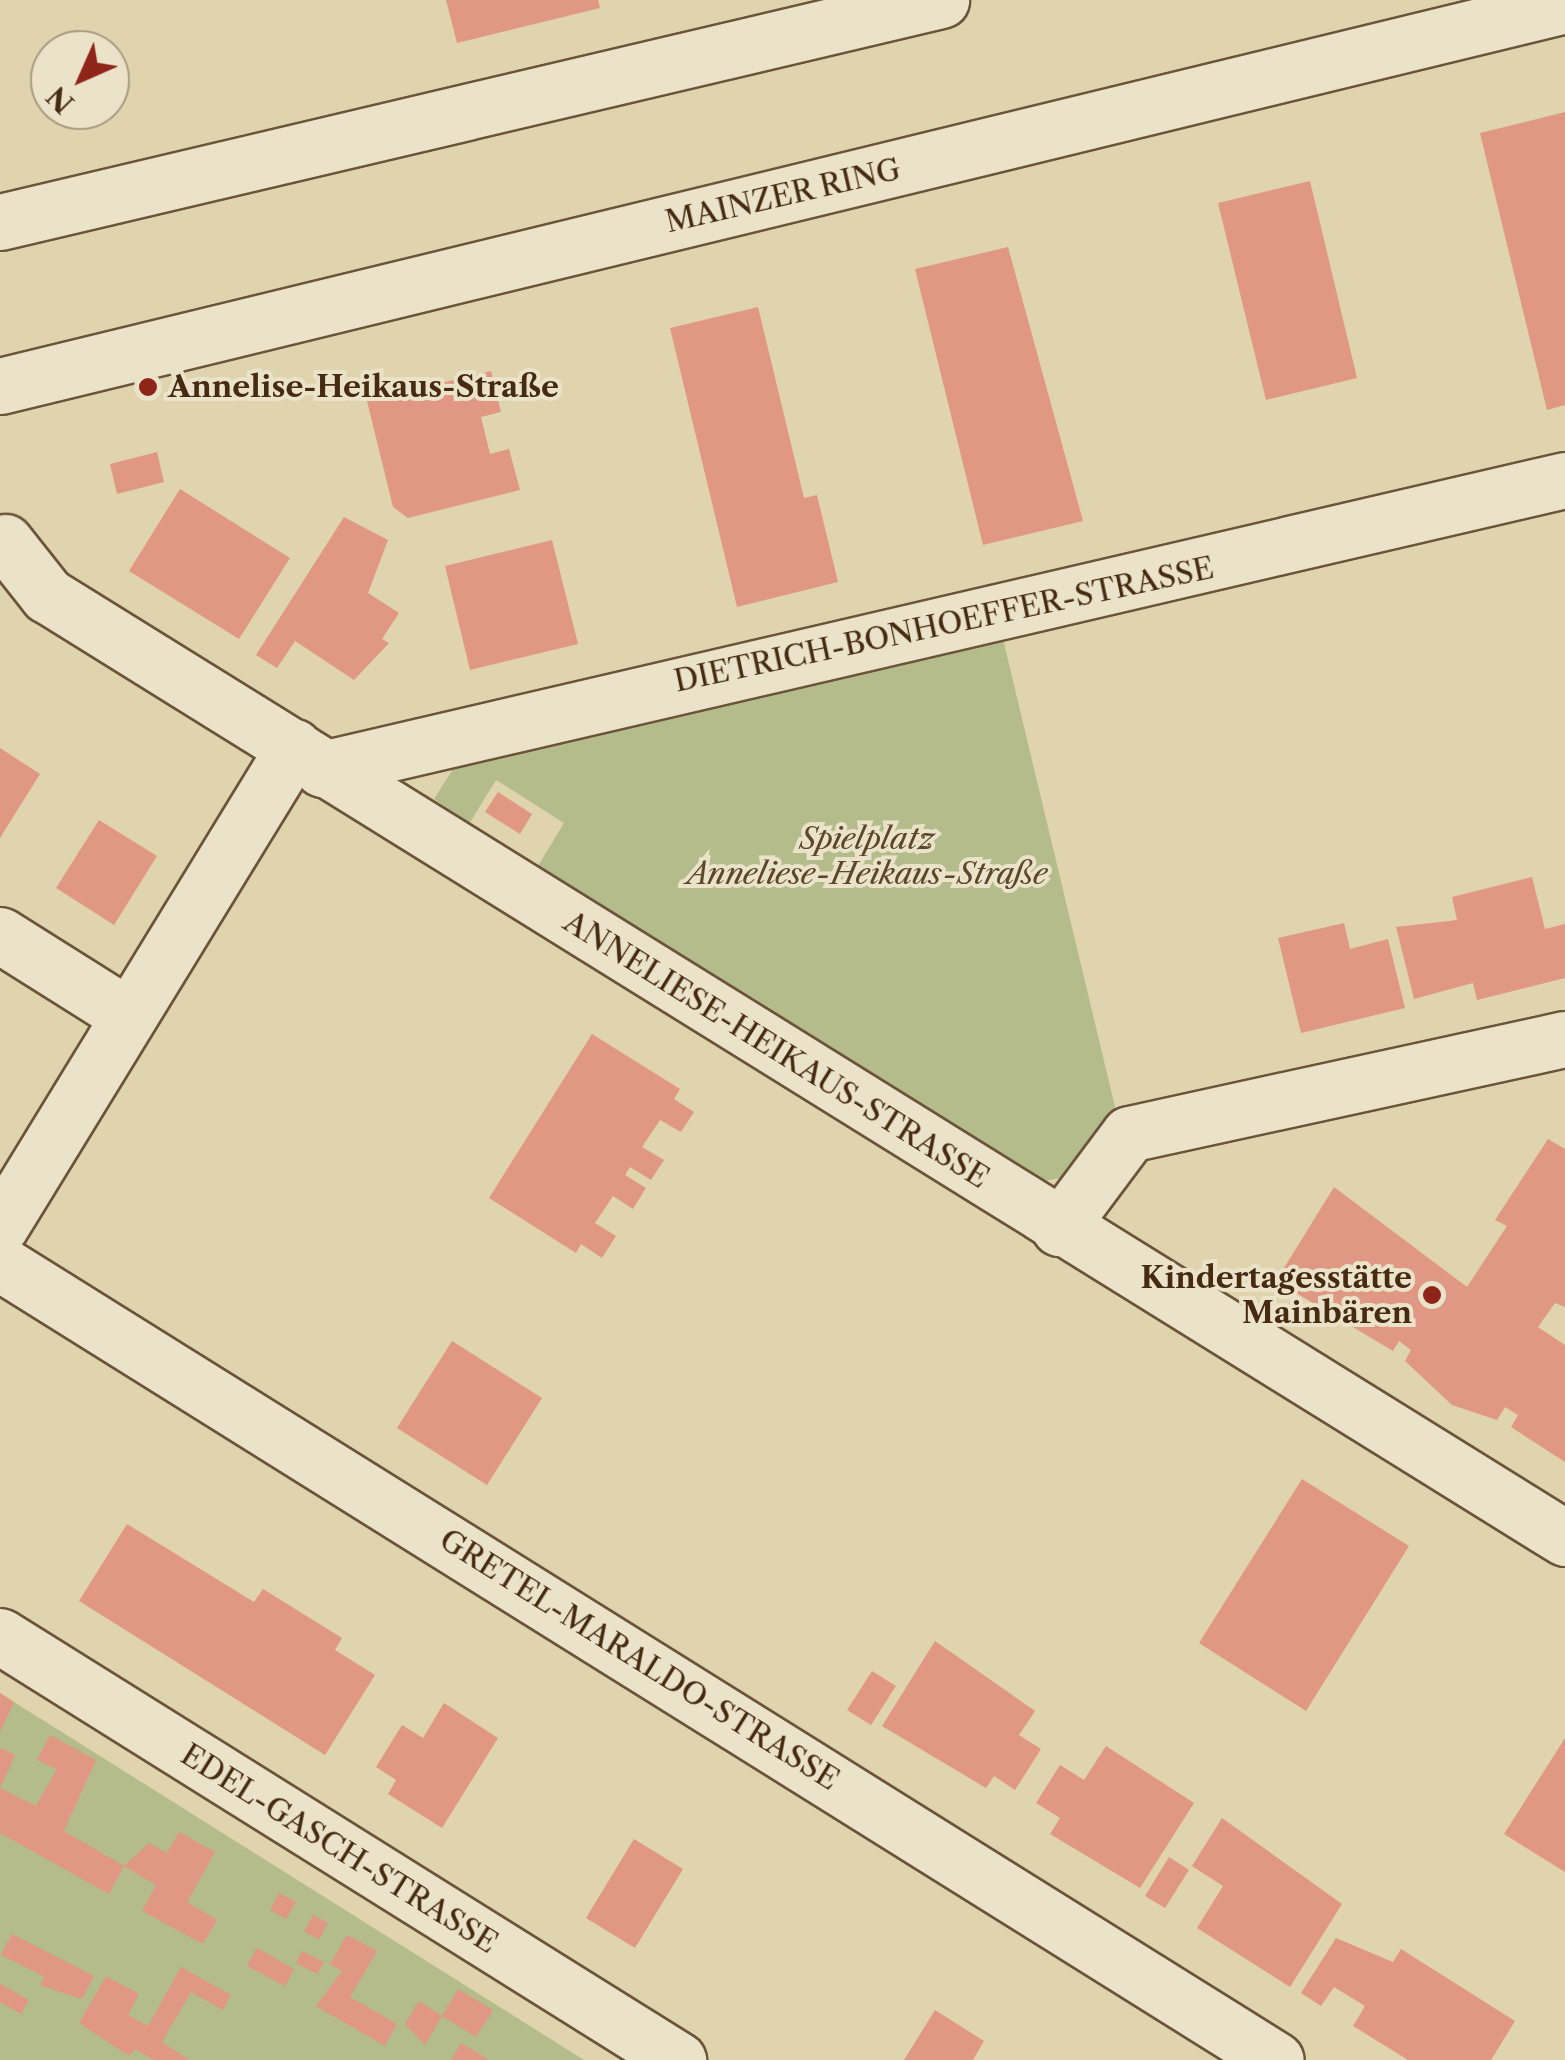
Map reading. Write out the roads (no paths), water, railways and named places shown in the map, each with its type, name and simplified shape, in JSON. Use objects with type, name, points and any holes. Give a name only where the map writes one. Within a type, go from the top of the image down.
[{"type":"street","points":[[0,222],[941,0]]},
{"type":"street","name":"MAINZER RING","points":[[0,386],[1565,5]]},
{"type":"street","name":"DIETRICH-BONHOEFFER-STRASSE","points":[[308,758],[1565,480]]},
{"type":"street","name":"ANNELIESE-HEIKAUS-STRASSE","points":[[5,542],[46,595],[1565,1538]]},
{"type":"street","points":[[0,1227],[124,1014],[308,758]]},
{"type":"street","points":[[0,935],[124,1014]]},
{"type":"street","points":[[1060,1228],[1129,1134],[1565,1040]]},
{"type":"street","name":"GRETEL-MARALDO-STRASSE","points":[[0,1263],[1276,2060]]},
{"type":"street","name":"EDEL-GASCH-STRASSE","points":[[0,1636],[678,2060]]},
{"type":"place","name":"Annelise-Heikaus-Straße","points":[[148,387]]},
{"type":"place","name":"Kindertagesstätte Mainbären","points":[[1432,1295]]},
{"type":"park label","name":"Spielplatz Anneliese-Heikaus-Straße","points":[[867,856]]}]
